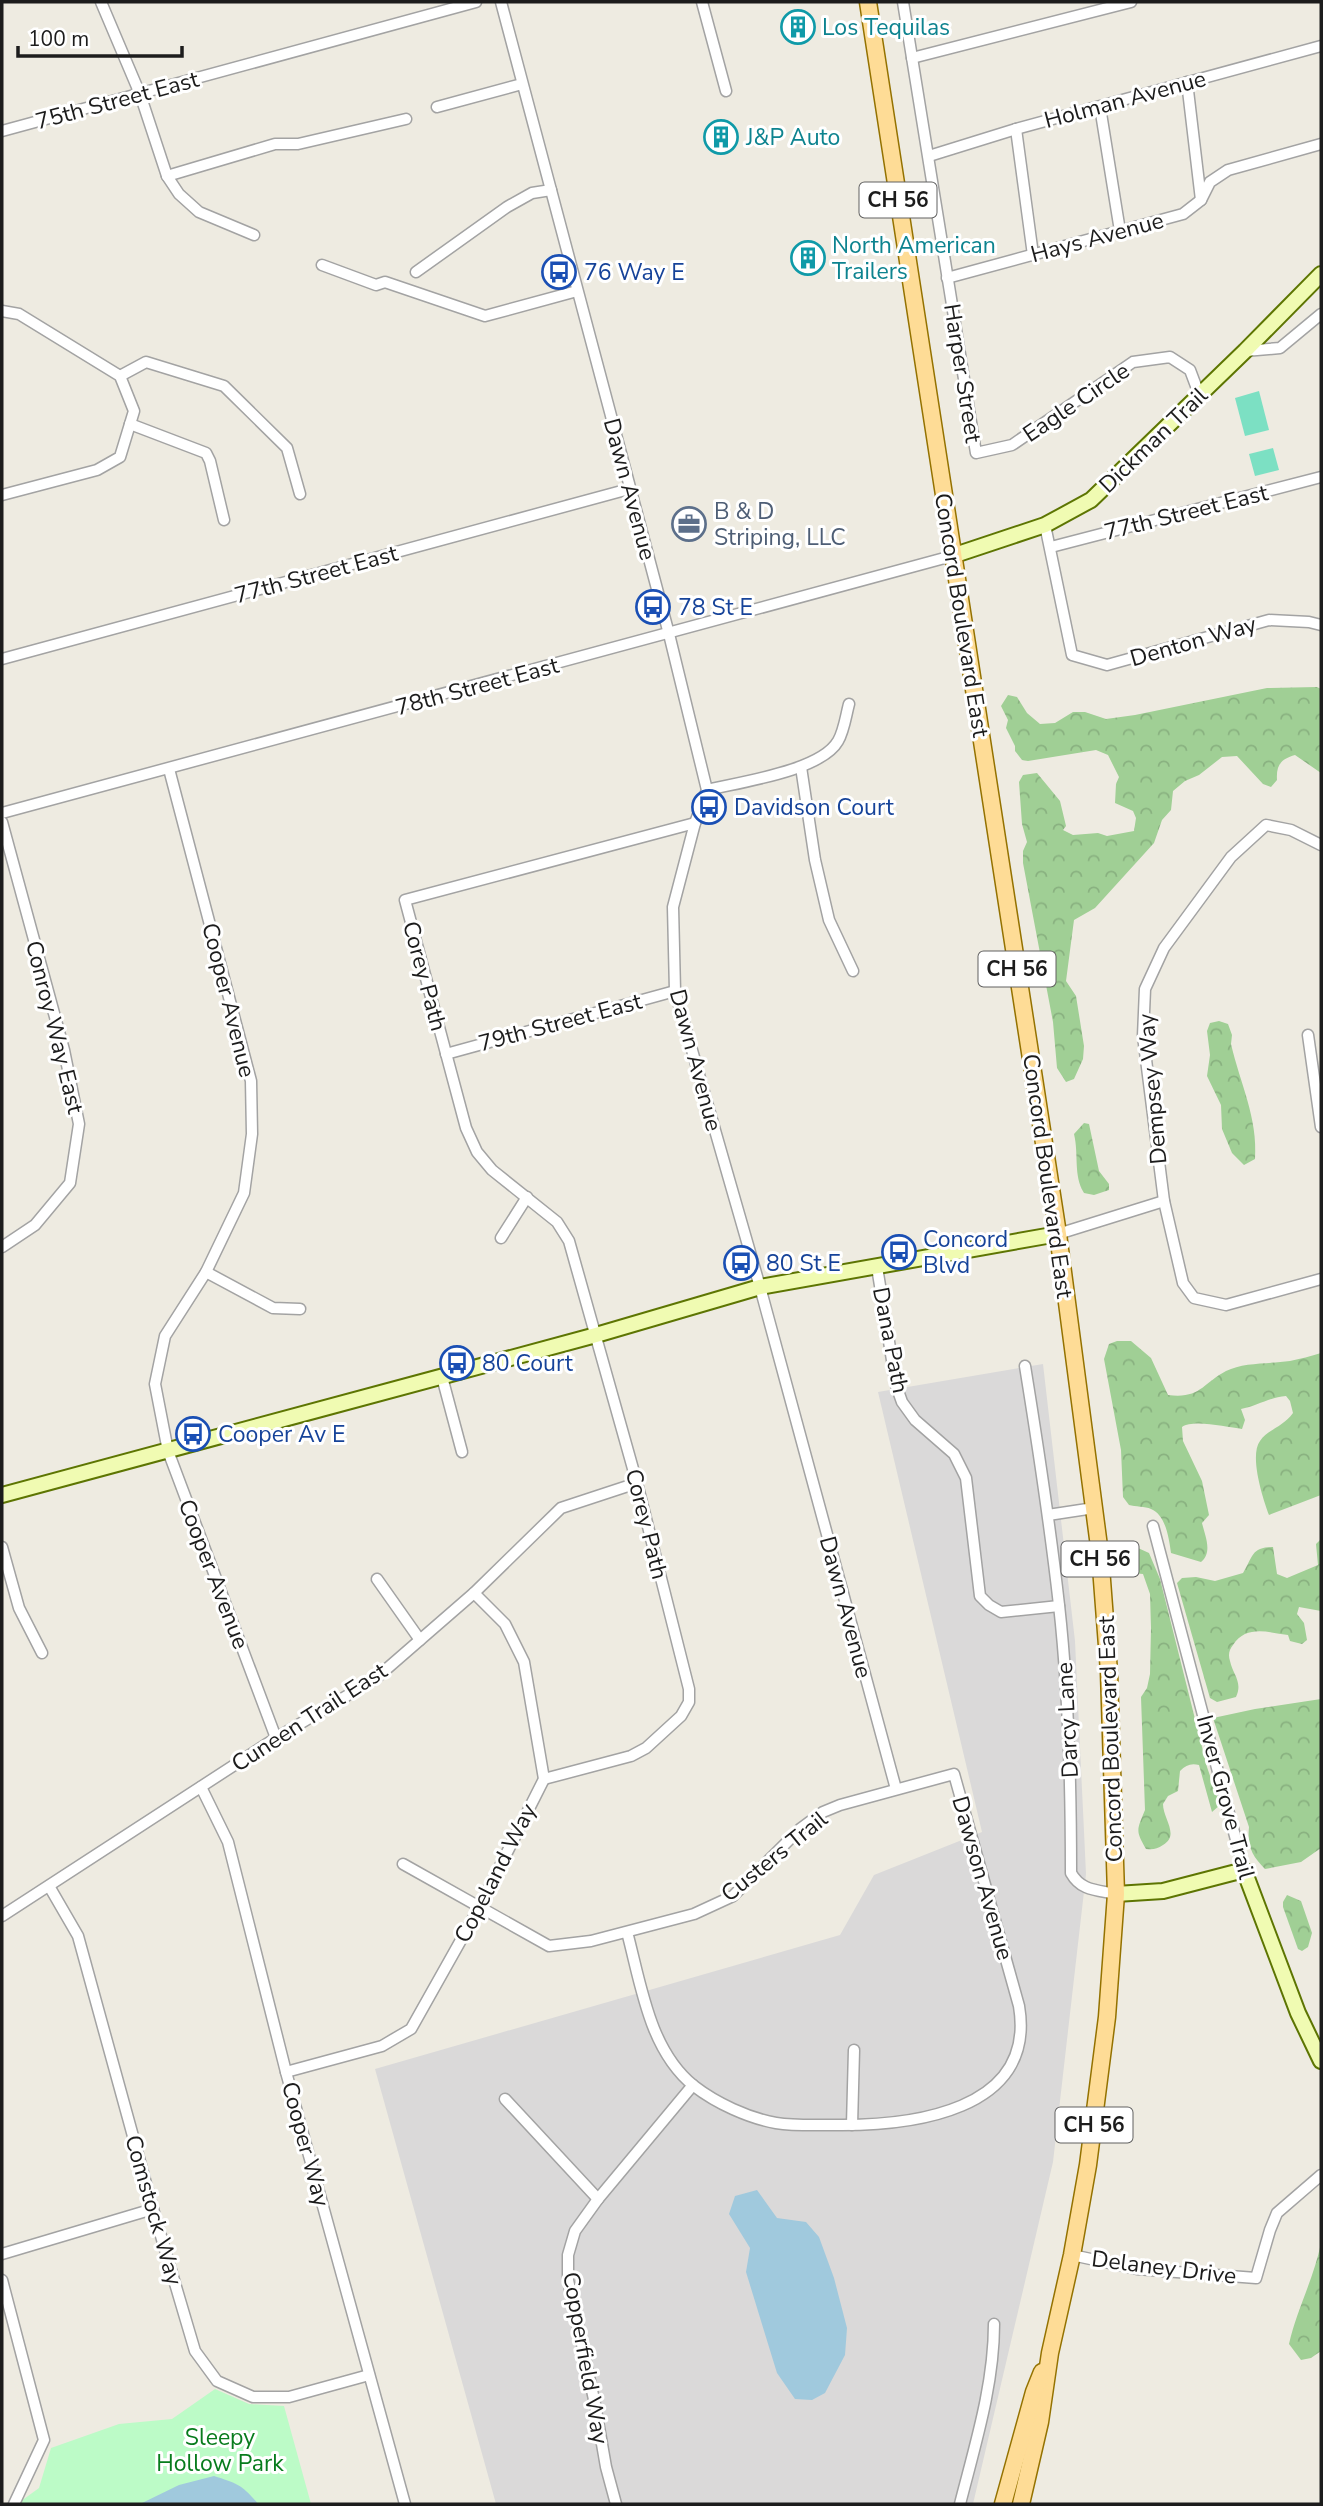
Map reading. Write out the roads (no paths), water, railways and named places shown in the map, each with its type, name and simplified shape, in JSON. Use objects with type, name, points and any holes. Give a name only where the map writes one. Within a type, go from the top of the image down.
[{"type":"main road","name":"Concord Boulevard East","points":[[868,2],[1058,1234],[1094,1508],[1110,1672],[1116,1894],[1108,2006],[1098,2097],[1072,2255],[1050,2353]]},
{"type":"main road","name":"CH 56","points":[[1003,2504],[1034,2392],[1050,2353]]},
{"type":"main road","name":"CH 56","points":[[1021,2504],[1040,2422],[1050,2353]]},
{"type":"street","points":[[102,2],[140,94],[167,176],[179,194],[199,212],[254,235]]},
{"type":"street","name":"75th Street East","points":[[2,131],[476,2]]},
{"type":"street","name":"Dawn Avenue","points":[[501,2],[669,634],[707,790],[695,823],[673,907],[675,991],[760,1287],[895,1789]]},
{"type":"street","points":[[702,2],[726,91]]},
{"type":"street","name":"Harper Street","points":[[903,2],[976,453]]},
{"type":"street","points":[[912,58],[1131,2]]},
{"type":"street","name":"Holman Avenue","points":[[929,156],[1016,129],[1321,46]]},
{"type":"street","points":[[1187,82],[1201,200]]},
{"type":"street","points":[[437,107],[522,84]]},
{"type":"street","points":[[1100,107],[1120,231]]},
{"type":"street","points":[[167,176],[275,144],[298,144],[406,119]]},
{"type":"street","points":[[1016,129],[1033,254]]},
{"type":"street","points":[[1201,200],[1210,182],[1228,170],[1321,144]]},
{"type":"street","points":[[416,272],[507,207],[532,193],[551,190]]},
{"type":"street","name":"Hays Avenue","points":[[947,278],[1183,214],[1201,200]]},
{"type":"street","points":[[322,265],[376,285],[385,282],[485,316],[577,291]]},
{"type":"street","name":"Dickman Trail","points":[[952,556],[1045,525],[1091,500],[1321,274]]},
{"type":"street","points":[[2,311],[19,314],[120,376],[134,411],[120,457],[97,470],[2,495]]},
{"type":"street","points":[[1245,351],[1280,348],[1321,314]]},
{"type":"street","name":"Eagle Circle","points":[[976,453],[1012,444],[1133,362],[1170,357],[1190,370],[1199,394]]},
{"type":"street","points":[[120,376],[146,362],[225,386],[287,448],[300,494]]},
{"type":"street","points":[[130,424],[205,453],[210,461],[225,520]]},
{"type":"street","name":"77th Street East","points":[[1051,547],[1321,477]]},
{"type":"street","name":"77th Street East","points":[[2,659],[629,489]]},
{"type":"street","points":[[1045,525],[1051,547]]},
{"type":"street","name":"Denton Way","points":[[1051,547],[1072,655],[1107,665],[1269,620],[1321,625]]},
{"type":"street","name":"78th Street East","points":[[2,813],[952,556]]},
{"type":"street","points":[[707,790],[802,767],[823,757],[838,741],[849,704]]},
{"type":"street","points":[[802,767],[815,860],[830,920],[853,971]]},
{"type":"street","name":"Cooper Avenue","points":[[169,769],[251,1081],[252,1134],[244,1193],[205,1272],[165,1335],[155,1384],[168,1451],[276,1738]]},
{"type":"street","name":"Conroy Way East","points":[[2,822],[64,1050],[79,1124],[70,1183],[35,1225],[2,1247]]},
{"type":"street","name":"Corey Path","points":[[544,1779],[631,1756],[646,1748],[681,1716],[689,1702],[689,1689],[637,1483],[569,1241],[557,1222],[492,1170],[477,1152],[466,1128],[405,900],[695,823]]},
{"type":"street","name":"Dempsey Way","points":[[1164,1202],[1143,1036],[1144,989],[1164,948],[1231,857],[1266,825],[1290,830],[1321,845]]},
{"type":"street","name":"79th Street East","points":[[446,1054],[675,991]]},
{"type":"street","points":[[1308,1035],[1321,1127]]},
{"type":"street","points":[[501,1238],[527,1197]]},
{"type":"street","points":[[2,1494],[596,1335],[760,1287],[1058,1234],[1164,1202],[1183,1283],[1194,1298],[1226,1305],[1321,1279]]},
{"type":"street","name":"Dana Path","points":[[877,1266],[896,1385],[902,1402],[915,1420],[954,1454],[966,1478],[980,1596],[1002,1612],[1059,1605]]},
{"type":"street","points":[[205,1272],[274,1308],[300,1309]]},
{"type":"street","name":"Darcy Lane","points":[[1025,1366],[1059,1605],[1069,1745],[1071,1873],[1085,1888],[1116,1894]]},
{"type":"street","points":[[442,1377],[462,1452]]},
{"type":"street","name":"Cuneen Trail East","points":[[2,1916],[276,1738],[375,1679],[474,1593],[562,1508],[637,1483]]},
{"type":"street","points":[[1048,1515],[1094,1508]]},
{"type":"street","name":"Inver Grove Trail","points":[[1153,1526],[1244,1870],[1298,2013],[1321,2061]]},
{"type":"street","points":[[2,1547],[19,1608],[43,1653]]},
{"type":"street","points":[[377,1579],[420,1640]]},
{"type":"street","name":"Copeland Way","points":[[286,2073],[382,2046],[411,2029],[479,1908],[544,1779],[524,1662],[505,1624],[474,1593]]},
{"type":"street","name":"Custers Trail","points":[[403,1864],[549,1946],[592,1941],[694,1914],[733,1896],[800,1829],[823,1812],[954,1774]]},
{"type":"street","name":"Dawson Avenue","points":[[693,2085],[740,2112],[765,2120],[852,2126],[916,2120],[953,2110],[975,2100],[996,2084],[1016,2053],[1021,2030],[1019,2006],[954,1774]]},
{"type":"street","name":"Cooper Way","points":[[201,1787],[228,1842],[286,2073],[405,2504]]},
{"type":"street","points":[[1116,1894],[1163,1891],[1244,1870]]},
{"type":"street","name":"Comstock Way","points":[[49,1885],[78,1936],[195,2351],[216,2381],[253,2397],[289,2397],[369,2375]]},
{"type":"street","points":[[627,1932],[656,2034],[693,2085]]},
{"type":"street","points":[[852,2126],[854,2050]]},
{"type":"street","name":"Copperfield Way","points":[[616,2504],[568,2280],[568,2255],[575,2231],[598,2199],[693,2085]]},
{"type":"street","points":[[505,2099],[598,2199]]},
{"type":"street","name":"Delaney Drive","points":[[1072,2255],[1137,2269],[1256,2278],[1270,2230],[1278,2213],[1321,2175]]},
{"type":"street","points":[[2,2254],[153,2209]]},
{"type":"street","points":[[2,2280],[44,2440],[14,2504]]},
{"type":"street","points":[[960,2504],[986,2399],[994,2353],[994,2324]]},
{"type":"water","points":[[757,2190],[777,2218],[806,2222],[819,2237],[834,2278],[847,2328],[845,2355],[825,2393],[812,2400],[795,2399],[777,2373],[746,2272],[750,2248],[729,2214],[735,2196]]},
{"type":"water","points":[[214,2476],[239,2486],[258,2504],[140,2504],[179,2485]]},
{"type":"place","name":"Los Tequilas","points":[[798,27]]},
{"type":"place","name":"J&P Auto","points":[[721,137]]},
{"type":"place","name":"North American Trailers","points":[[808,258]]},
{"type":"place","name":"76 Way E","points":[[559,272]]},
{"type":"place","name":"B & D Striping, LLC","points":[[689,524]]},
{"type":"place","name":"78 St E","points":[[653,607]]},
{"type":"place","name":"Davidson Court","points":[[709,807]]},
{"type":"place","name":"Concord Blvd","points":[[899,1252]]},
{"type":"place","name":"80 St E","points":[[741,1263]]},
{"type":"place","name":"80 Court","points":[[457,1363]]},
{"type":"place","name":"Cooper Av E","points":[[193,1434]]},
{"type":"park label","name":"Sleepy Hollow Park","points":[[220,2450]]}]
